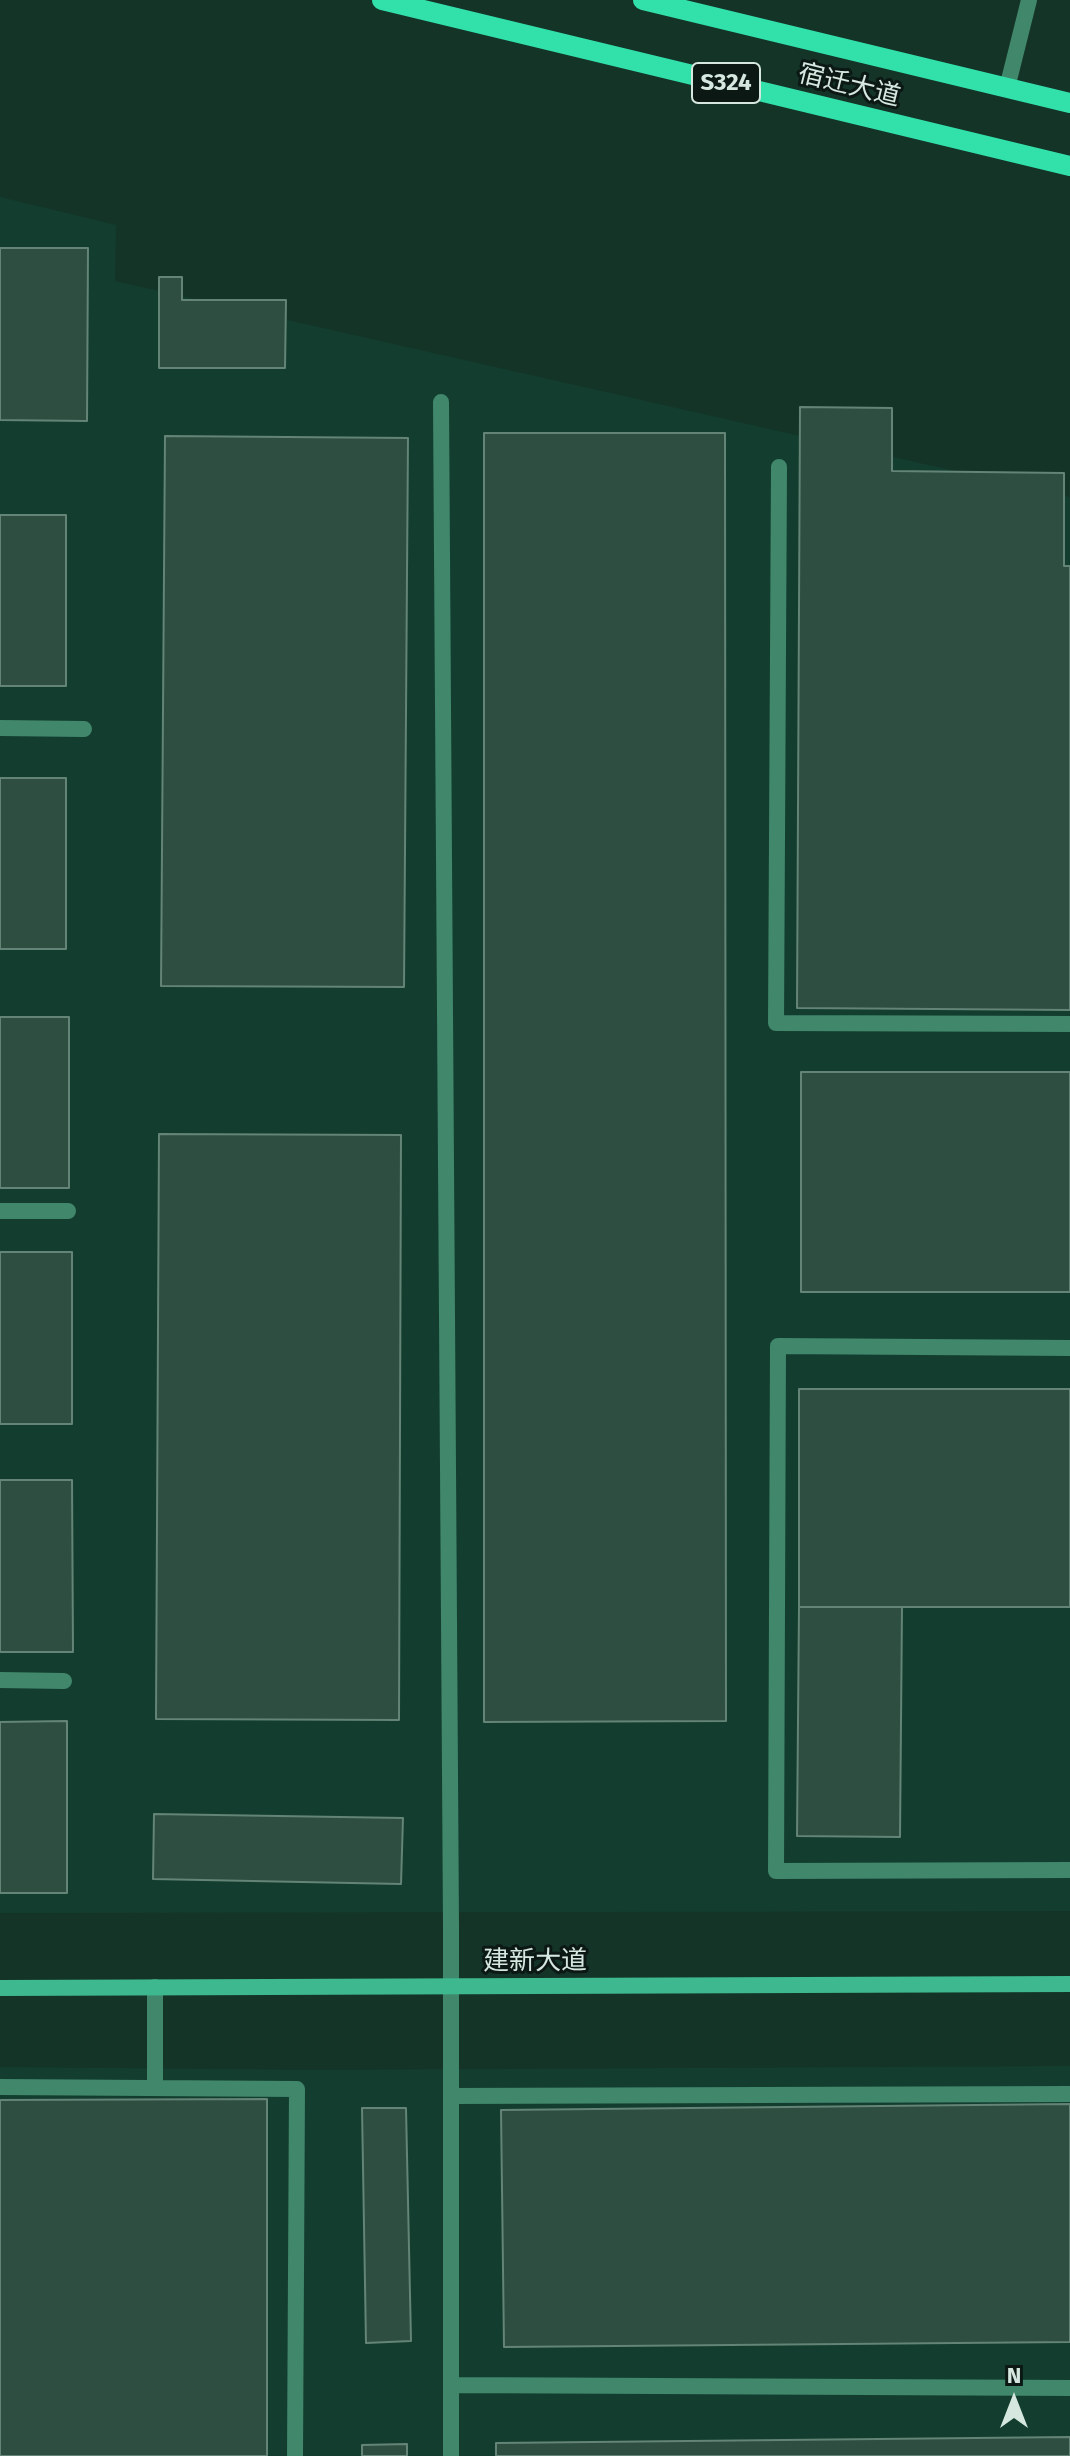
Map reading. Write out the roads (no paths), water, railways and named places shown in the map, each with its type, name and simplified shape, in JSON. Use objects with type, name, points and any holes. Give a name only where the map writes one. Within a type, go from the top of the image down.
[{"type":"main road","name":"宿迁大道","points":[[382,0],[1070,166]]},
{"type":"main road","name":"宿迁大道","points":[[643,0],[1070,103]]},
{"type":"street","name":"建新大道","points":[[0,1988],[1070,1984]]},
{"type":"lane","points":[[1007,88],[1029,0]]},
{"type":"lane","points":[[441,402],[451,2456]]},
{"type":"lane","points":[[779,467],[776,1023],[1070,1024]]},
{"type":"lane","points":[[0,728],[84,729]]},
{"type":"lane","points":[[0,1211],[68,1211]]},
{"type":"lane","points":[[1070,1348],[778,1346],[776,1871],[1070,1870]]},
{"type":"lane","points":[[0,1680],[64,1681]]},
{"type":"lane","points":[[155,1987],[155,2088]]},
{"type":"lane","points":[[0,2087],[297,2089],[295,2456]]},
{"type":"lane","points":[[451,2096],[1070,2094]]},
{"type":"lane","points":[[451,2385],[1070,2388]]}]
